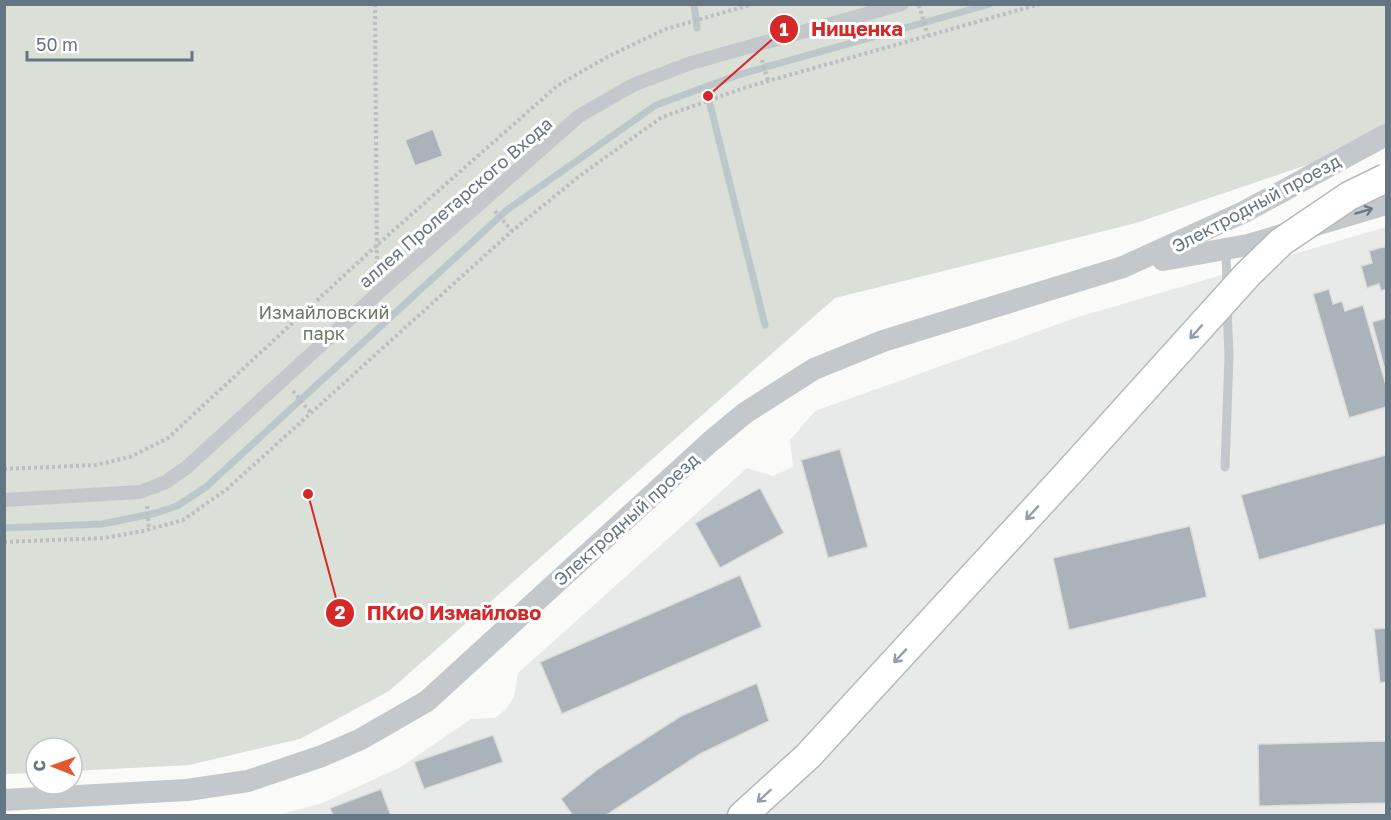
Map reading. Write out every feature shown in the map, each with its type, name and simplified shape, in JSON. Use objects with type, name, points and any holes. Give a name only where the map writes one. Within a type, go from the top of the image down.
[{"type":"main road","points":[[742,816],[808,756],[1248,274],[1281,242],[1349,196],[1386,178]]},
{"type":"street","name":"аллея Пролетарского Входа","points":[[4,500],[104,496],[140,492],[166,482],[187,467],[377,294],[579,116],[633,84],[691,63],[902,4]]},
{"type":"street","name":"Электродный проезд","points":[[4,800],[186,790],[248,781],[322,756],[361,739],[427,701],[710,442],[777,391],[814,369],[883,341],[1123,267],[1171,248],[1244,212],[1386,135]]},
{"type":"street","name":"Электродный проезд","points":[[1123,267],[1226,249],[1386,204]]},
{"type":"lane","points":[[1225,467],[1229,356],[1226,249]]},
{"type":"path","points":[[375,4],[377,294]]},
{"type":"path","points":[[4,469],[96,465],[130,457],[168,438],[377,245],[556,86],[609,56],[666,29],[753,4]]},
{"type":"path","points":[[919,4],[928,36]]},
{"type":"path","points":[[4,542],[104,538],[149,530],[183,520],[227,489],[512,231],[582,174],[662,117],[768,81],[1040,4]]},
{"type":"path","points":[[762,62],[768,81]]},
{"type":"path","points":[[499,214],[512,231]]},
{"type":"path","points":[[297,396],[311,413]]},
{"type":"path","points":[[148,509],[149,530]]},
{"type":"shaded area","points":[[1386,227],[1386,815],[275,816],[322,803],[399,768],[471,719],[495,718],[506,709],[514,697],[518,673],[747,468],[773,476],[793,467],[790,440],[815,411],[1078,317]]},
{"type":"green space","name":"Измайловский парк","points":[[5,5],[1386,5],[1386,138],[1136,223],[835,298],[389,691],[300,739],[189,765],[84,770],[84,736],[24,736],[24,773],[5,774]]},
{"type":"building","points":[[433,129],[443,156],[415,166],[405,140]]},
{"type":"building","points":[[1386,246],[1386,289],[1381,291],[1379,284],[1367,288],[1361,266],[1372,263],[1369,251]]},
{"type":"building","points":[[1329,289],[1333,304],[1342,301],[1345,311],[1363,305],[1386,385],[1386,407],[1349,418],[1313,294]]},
{"type":"building","points":[[1386,318],[1386,374],[1372,322]]},
{"type":"building","points":[[840,449],[868,547],[828,558],[801,460]]},
{"type":"building","points":[[1386,455],[1386,524],[1259,560],[1241,495]]},
{"type":"building","points":[[760,488],[784,533],[720,568],[695,523]]},
{"type":"building","points":[[1190,526],[1207,597],[1069,630],[1053,558]]},
{"type":"building","points":[[740,575],[762,627],[562,714],[540,662]]},
{"type":"building","points":[[1386,628],[1386,682],[1380,683],[1374,629]]},
{"type":"building","points":[[757,683],[769,721],[700,754],[605,816],[573,816],[561,799],[598,769],[681,716]]},
{"type":"building","points":[[493,735],[503,762],[424,789],[414,762]]},
{"type":"building","points":[[1386,741],[1386,803],[1259,806],[1258,744]]},
{"type":"building","points":[[381,789],[391,816],[333,816],[330,808]]},
{"type":"waterway","points":[[694,4],[697,28]]},
{"type":"waterway","points":[[4,528],[102,524],[156,513],[177,506],[206,487],[507,210],[656,105],[738,75],[990,4]]},
{"type":"waterway","points":[[708,96],[765,325]]},
{"type":"place","name":"Нищенка","points":[[708,96]]},
{"type":"place","name":"ПКиО Измайлово","points":[[308,494]]}]
